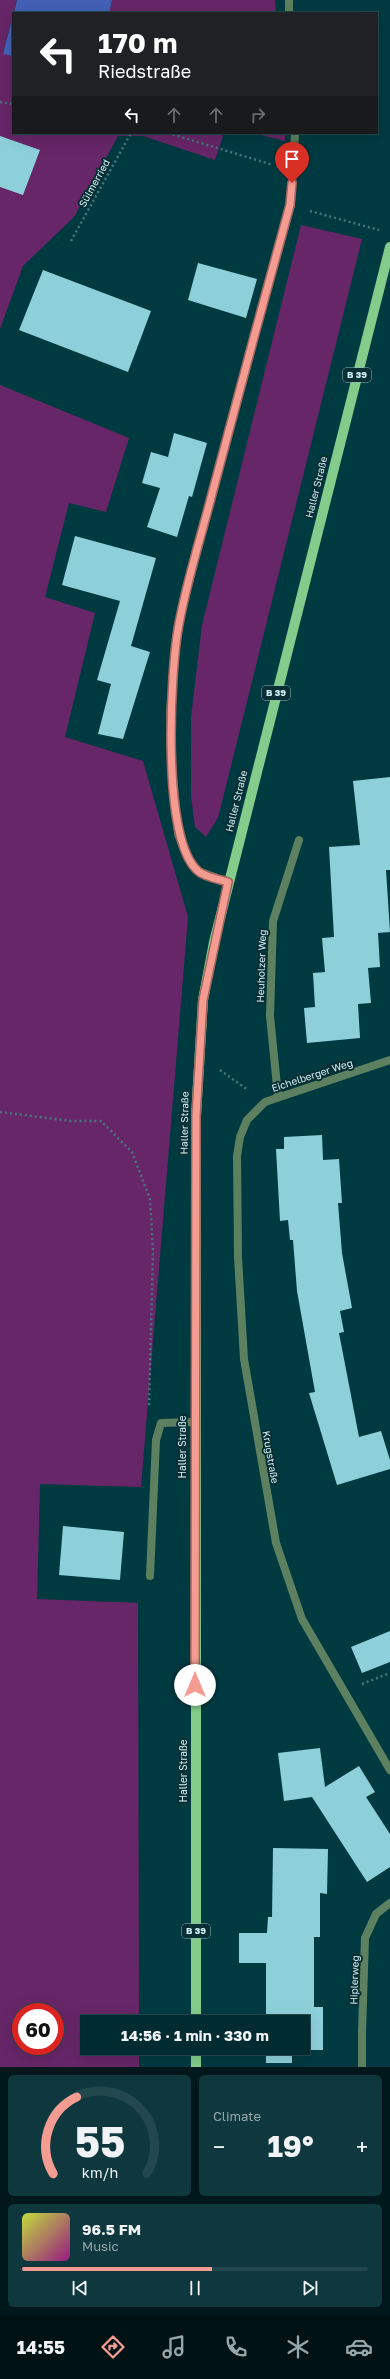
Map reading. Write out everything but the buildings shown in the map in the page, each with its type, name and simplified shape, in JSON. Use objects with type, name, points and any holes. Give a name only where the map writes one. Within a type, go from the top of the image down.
[{"type":"main road","name":"Haller Straße","points":[[196,2015],[194,1422],[196,1116],[199,1045],[203,1000],[228,882],[390,247]]},
{"type":"main road","points":[[196,2055],[196,2067]]},
{"type":"street","points":[[289,0],[289,12]]},
{"type":"street","points":[[228,882],[198,871],[186,854],[178,834],[173,775],[171,705],[178,624],[290,205],[294,172],[295,134]]},
{"type":"street","name":"Heuholzer Weg","points":[[278,1096],[270,1016],[273,921],[299,840]]},
{"type":"street","name":"Eichelberger Weg","points":[[247,1120],[265,1102],[278,1096],[390,1060]]},
{"type":"street","name":"Krugstraße","points":[[247,1120],[240,1137],[237,1156],[238,1256],[244,1359],[276,1542],[302,1619],[342,1691],[390,1770]]},
{"type":"street","points":[[150,1576],[156,1440],[161,1423],[194,1422]]},
{"type":"street","name":"Hiplerweg","points":[[362,2067],[366,1938],[376,1914],[390,1903]]},
{"type":"path","points":[[0,102],[12,104]]},
{"type":"path","name":"Sülmerried","points":[[71,241],[130,134]]},
{"type":"path","points":[[171,134],[294,172]]},
{"type":"path","points":[[290,205],[382,231]]},
{"type":"path","points":[[217,1068],[265,1102]]},
{"type":"path","points":[[0,1112],[71,1120],[100,1121],[132,1152],[150,1199],[153,1251],[149,1411],[161,1423]]},
{"type":"path","points":[[342,1691],[390,1673]]},
{"type":"shaded area","points":[[0,0],[17,0],[14,12],[12,12],[12,19],[3,53],[12,56],[12,134],[224,134],[215,160],[143,136],[118,136],[74,217],[23,266],[0,329]]},
{"type":"shaded area","points":[[112,0],[275,0],[276,12],[109,12]]},
{"type":"shaded area","points":[[257,134],[285,134],[285,141]]},
{"type":"shaded area","points":[[301,225],[362,239],[218,818],[206,837],[195,827],[191,796],[191,717],[202,625]]},
{"type":"shaded area","points":[[0,385],[129,438],[106,512],[69,503],[45,597],[95,613],[65,737],[143,761],[188,917],[141,1487],[40,1484],[37,1599],[138,1603],[139,2015],[80,2015],[80,2055],[139,2055],[139,2067],[0,2067]]},
{"type":"water","points":[[17,0],[112,0],[109,12],[14,12]]},
{"type":"water","points":[[12,19],[12,56],[3,54]]},
{"type":"route","points":[[195,1685],[194,1422],[196,1116],[199,1045],[203,1000],[214,942],[228,882],[198,871],[186,854],[178,834],[170,712],[178,624],[290,205],[292,183]]}]
